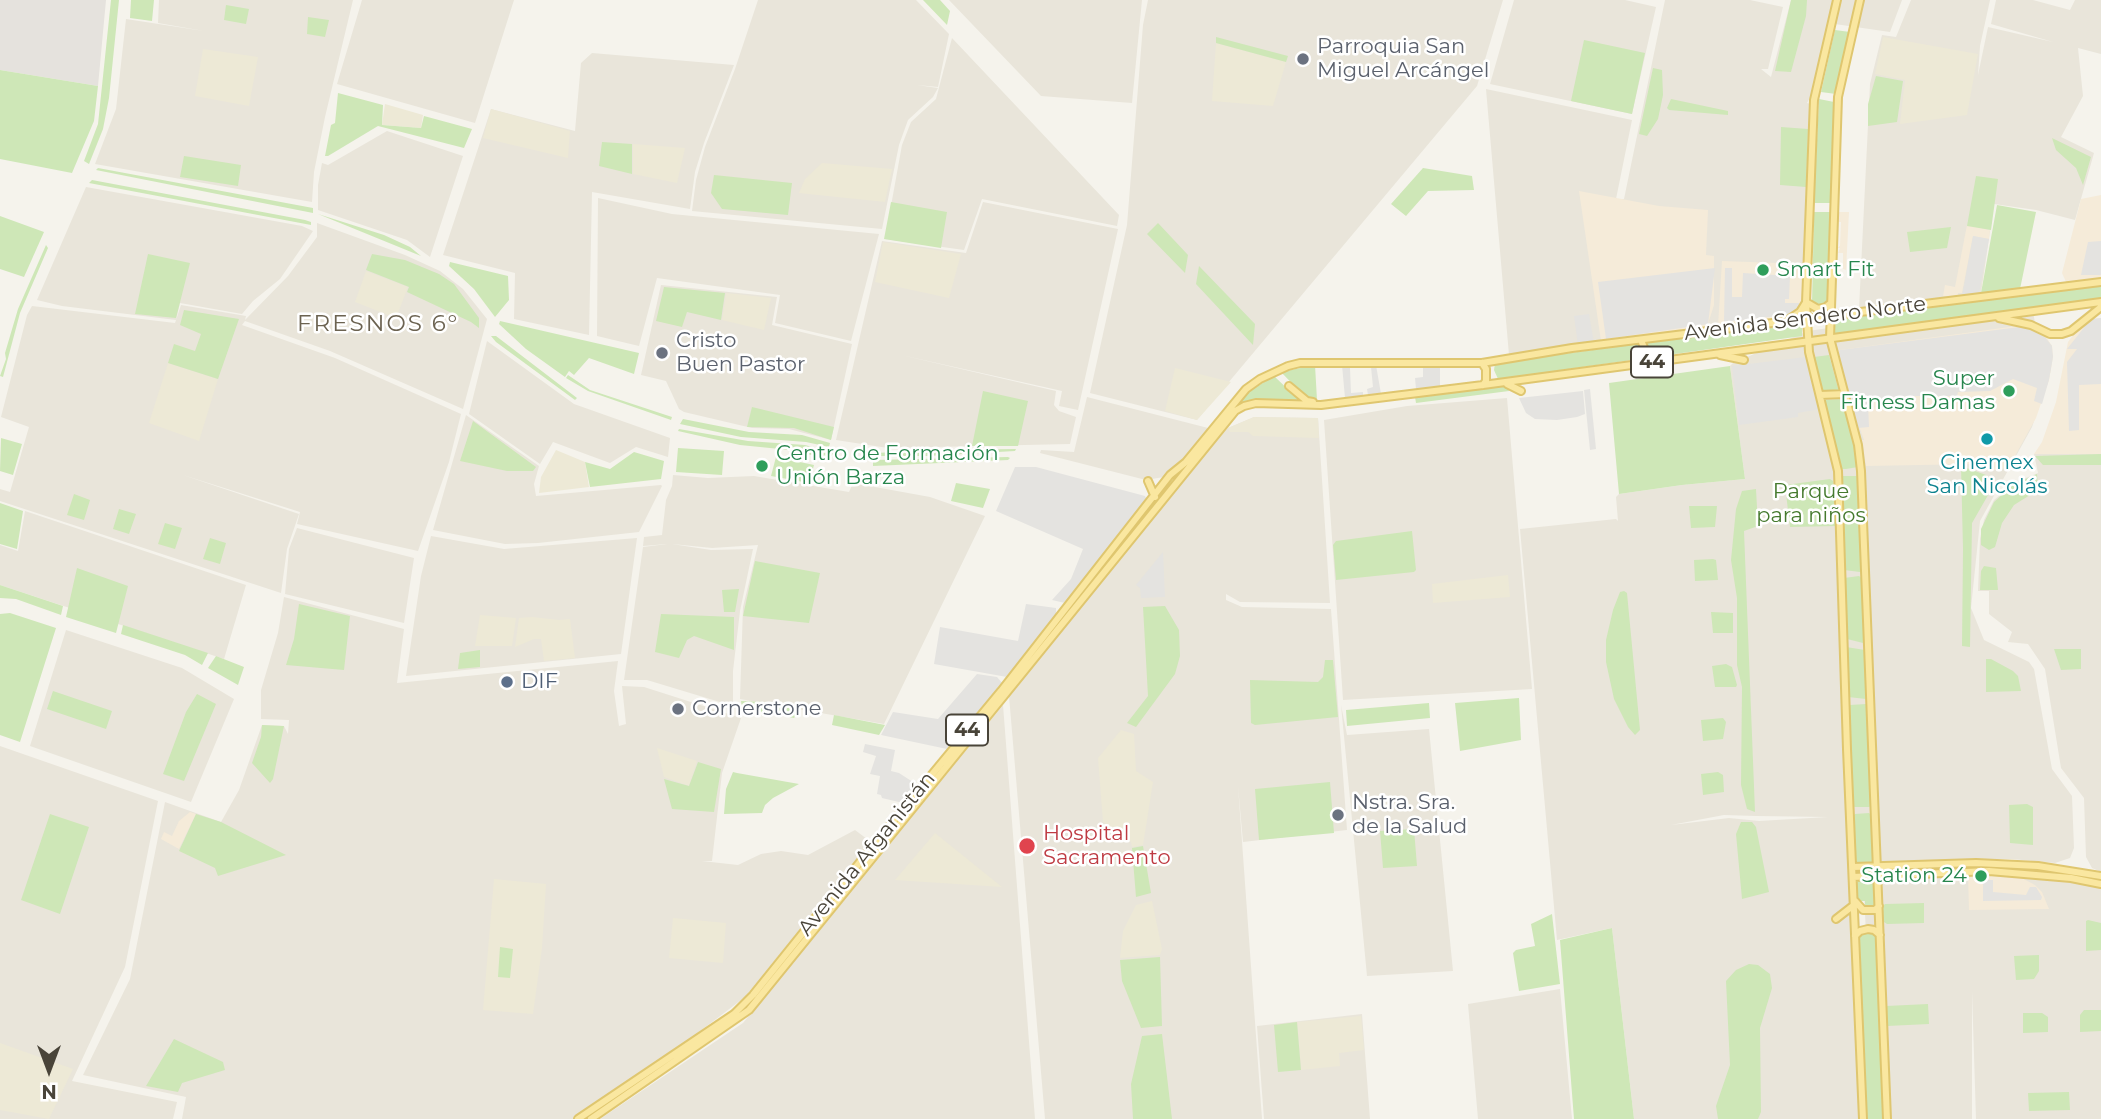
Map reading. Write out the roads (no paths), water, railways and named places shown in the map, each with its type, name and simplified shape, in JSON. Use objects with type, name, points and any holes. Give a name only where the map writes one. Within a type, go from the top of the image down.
[{"type":"main road","points":[[1837,0],[1814,100],[1806,302],[1809,352],[1838,471],[1863,1119]]},
{"type":"main road","points":[[1860,0],[1838,97],[1830,338],[1858,444],[1861,471],[1887,1119]]},
{"type":"main road","name":"Avenida Sendero Norte","points":[[1226,418],[1247,389],[1260,379],[1300,363],[1482,363],[1807,318],[2101,282]]},
{"type":"main road","points":[[1806,302],[1818,309],[1831,303]]},
{"type":"main road","points":[[1786,321],[1800,312],[1806,302]]},
{"type":"main road","name":"44","points":[[1809,341],[2101,302]]},
{"type":"main road","points":[[1995,317],[2031,325],[2050,334],[2062,334],[2071,331],[2101,307]]},
{"type":"main road","points":[[1633,365],[1644,353],[1644,345],[1640,340]]},
{"type":"main road","name":"Avenida Sendero Norte","points":[[1226,418],[1244,406],[1256,404],[1307,405],[1342,402],[1505,383],[1809,341]]},
{"type":"main road","points":[[1715,354],[1744,360]]},
{"type":"main road","points":[[1493,361],[1490,370],[1495,384]]},
{"type":"main road","points":[[1482,363],[1486,369],[1486,381],[1483,385]]},
{"type":"main road","points":[[1505,383],[1521,391]]},
{"type":"main road","points":[[1289,386],[1310,402],[1342,402]]},
{"type":"main road","points":[[1820,395],[1845,394]]},
{"type":"main road","name":"Avenida Afganistán","points":[[591,1119],[750,1010],[1144,524],[1226,418]]},
{"type":"main road","name":"Avenida Afganistán","points":[[578,1119],[734,1014],[753,996],[1001,691],[1170,475],[1186,462],[1226,418]]},
{"type":"main road","points":[[1144,524],[1154,506],[1156,493],[1148,481]]},
{"type":"main road","points":[[1156,493],[1172,488]]},
{"type":"main road","points":[[1108,568],[1108,561],[1116,546]]},
{"type":"main road","points":[[1853,867],[1976,863],[2038,866],[2097,875]]},
{"type":"main road","points":[[1853,877],[1968,871],[2037,874],[2101,884]]},
{"type":"main road","points":[[2079,879],[2097,875]]},
{"type":"main road","points":[[1854,902],[1863,910],[1874,910],[1879,906]]},
{"type":"main road","points":[[1836,919],[1854,902]]},
{"type":"main road","points":[[1855,936],[1867,929],[1880,935]]},
{"type":"place","name":"Parroquia San Miguel Arcángel","points":[[1303,59]]},
{"type":"place","name":"Smart Fit","points":[[1763,270]]},
{"type":"place","name":"Cristo Buen Pastor","points":[[662,353]]},
{"type":"place","name":"Super Fitness Damas","points":[[2009,391]]},
{"type":"place","name":"Cinemex San Nicolás","points":[[1987,439]]},
{"type":"place","name":"Centro de Formación Unión Barza","points":[[762,466]]},
{"type":"place","name":"DIF","points":[[507,682]]},
{"type":"place","name":"Cornerstone","points":[[678,709]]},
{"type":"place","name":"Nstra. Sra. de la Salud","points":[[1338,815]]},
{"type":"place","name":"Hospital Sacramento","points":[[1027,846]]},
{"type":"place","name":"Station 24","points":[[1981,876]]},
{"type":"district","name":"FRESNOS 6°","points":[[378,324]]},
{"type":"park label","name":"Parque para niños","points":[[1811,504]]}]
